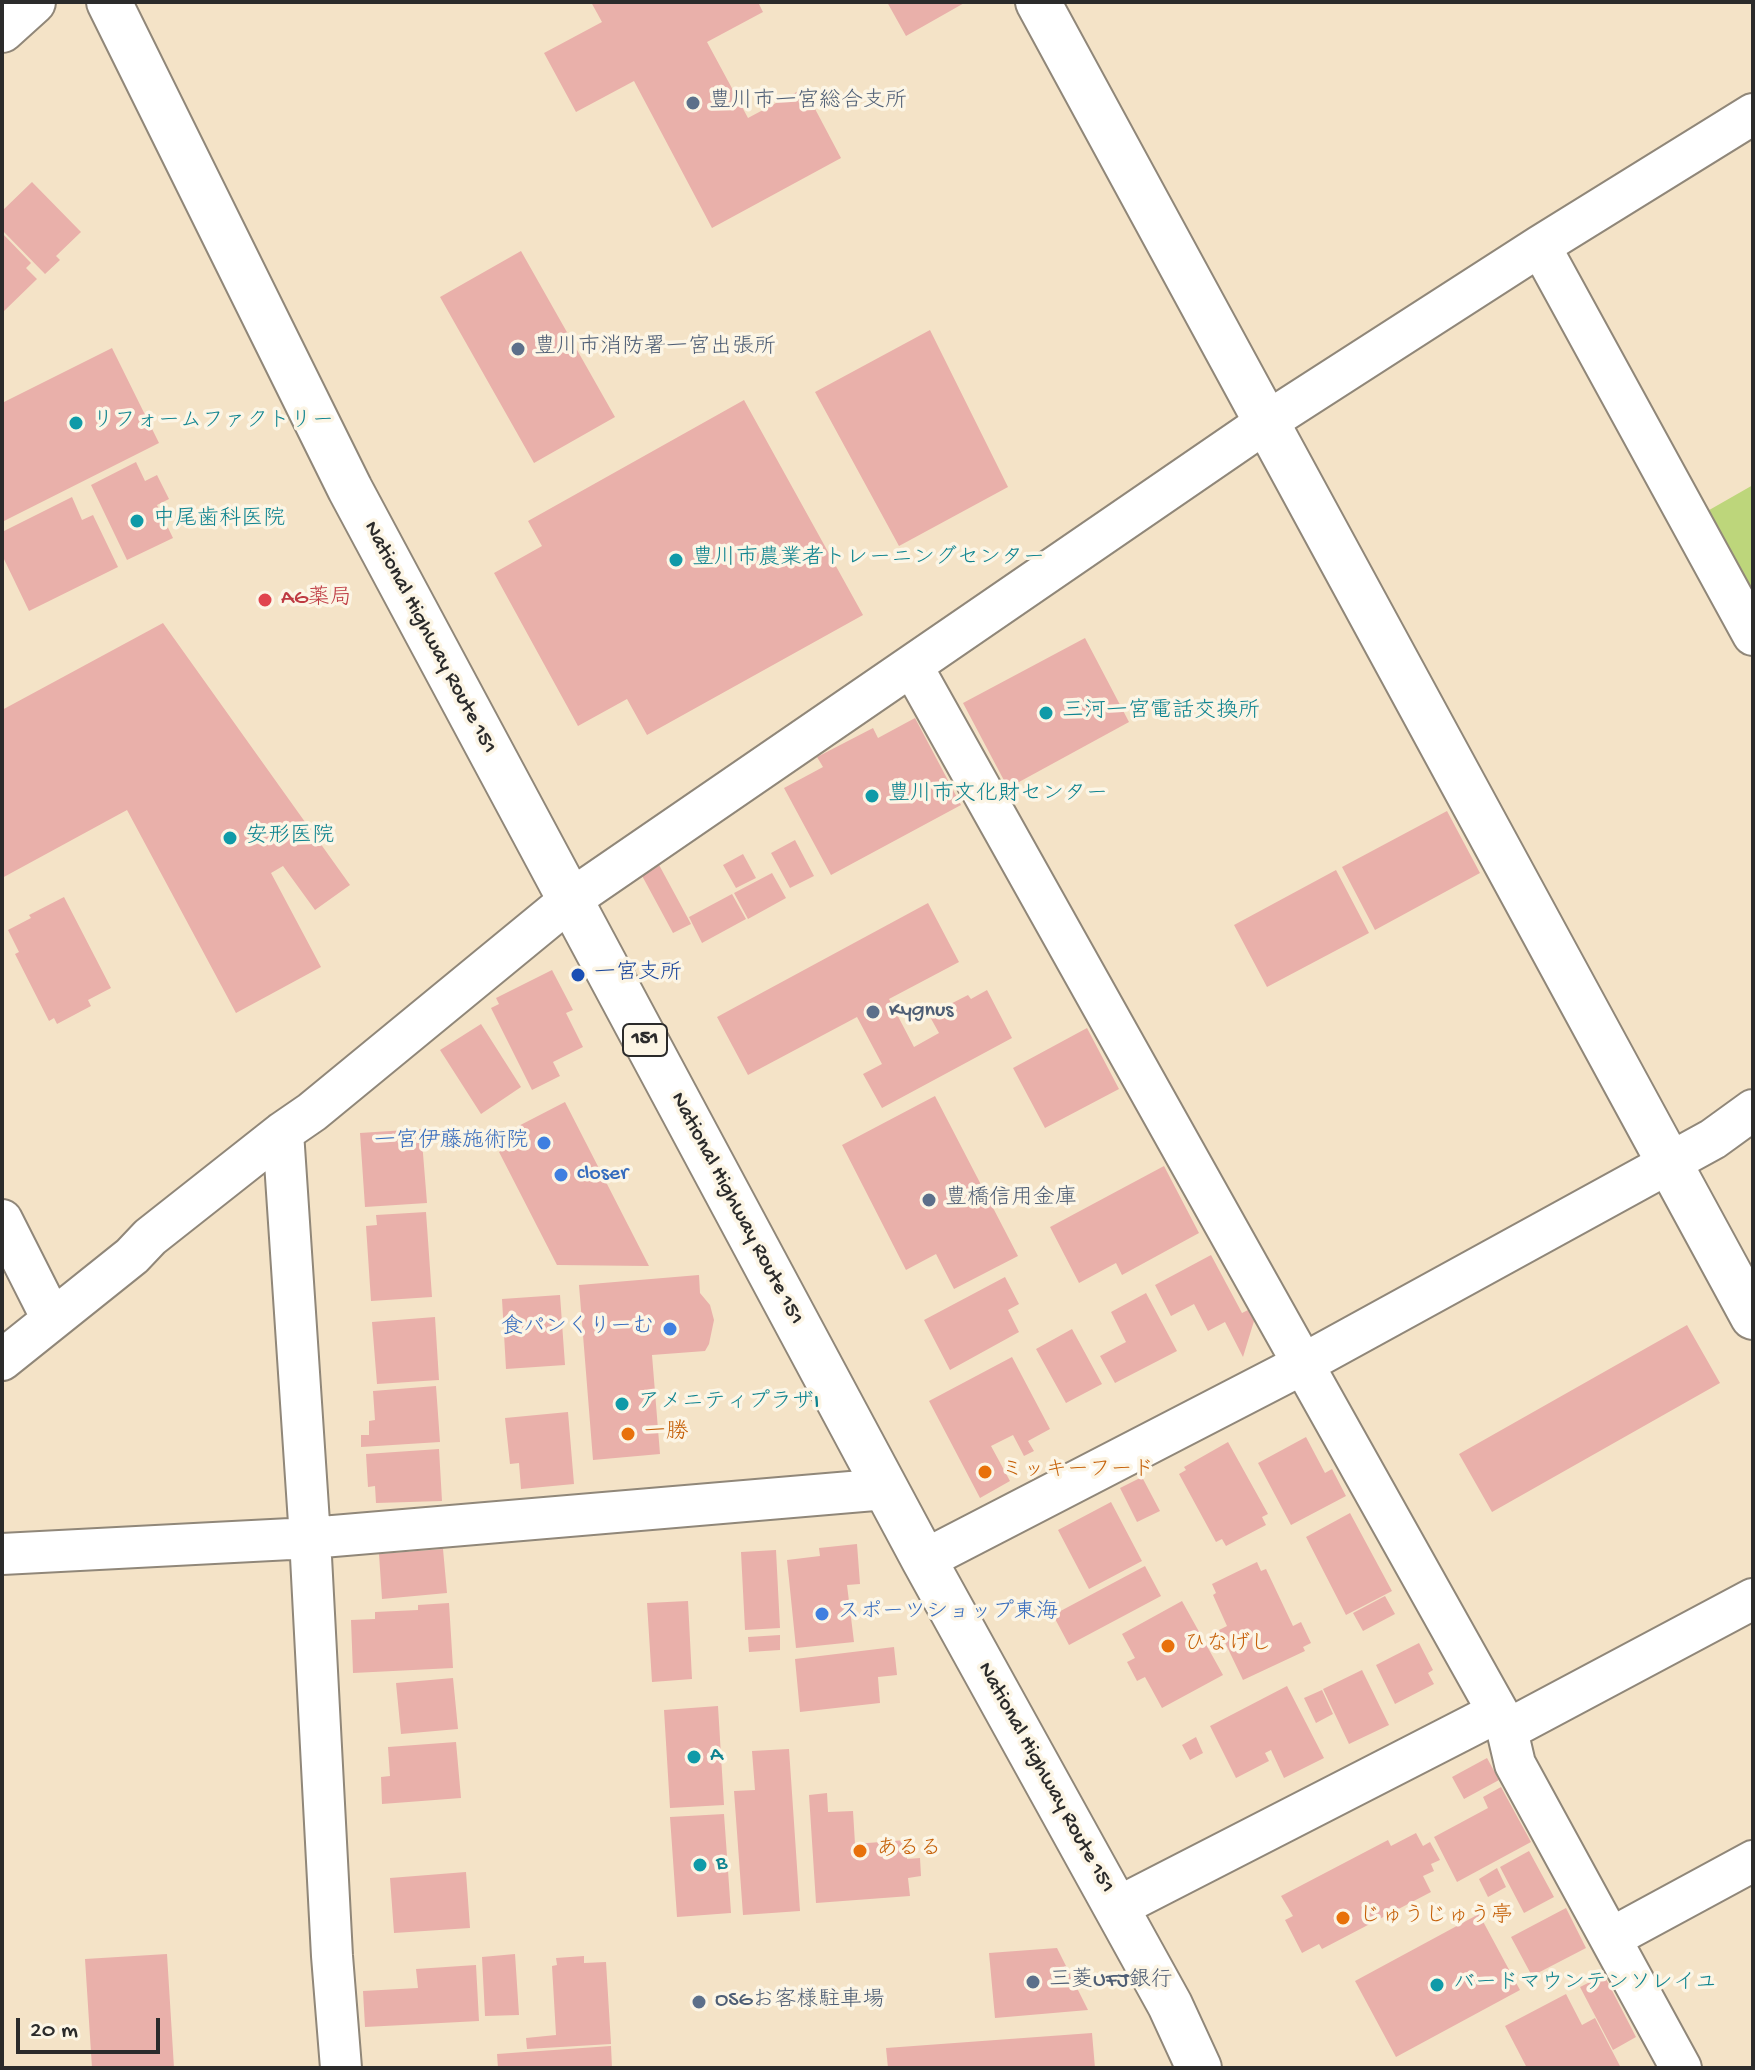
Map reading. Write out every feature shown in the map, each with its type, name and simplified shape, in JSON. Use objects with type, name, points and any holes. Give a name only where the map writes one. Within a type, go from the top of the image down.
[{"type":"main road","points":[[2,30],[33,2]]},
{"type":"main road","name":"National Highway Route 151","points":[[109,2],[350,489],[924,1560],[1170,2005],[1199,2068]]},
{"type":"main road","points":[[1038,2],[1753,1317]]},
{"type":"street","points":[[2,1360],[570,900],[1265,423],[1540,246],[1753,114]]},
{"type":"street","points":[[1540,246],[1753,635]]},
{"type":"street","points":[[912,666],[1503,1721],[1515,1764],[1681,2068]]},
{"type":"street","points":[[924,1560],[1303,1364],[1713,1139],[1753,1110]]},
{"type":"street","points":[[283,1132],[341,2068]]},
{"type":"street","points":[[2,1220],[52,1319]]},
{"type":"street","points":[[2,1554],[310,1538],[886,1489]]},
{"type":"street","points":[[1116,1908],[1753,1599]]},
{"type":"street","points":[[1611,1938],[1753,1861]]},
{"type":"green space","points":[[1753,485],[1753,600],[1704,513]]},
{"type":"building","name":"豊川市一宮総合支所","points":[[591,2],[758,2],[763,12],[707,42],[748,118],[804,88],[841,158],[712,228],[634,81],[576,112],[544,53],[602,22]]},
{"type":"building","points":[[887,2],[966,2],[906,36]]},
{"type":"building","points":[[32,182],[81,232],[56,256],[60,260],[45,274],[2,230],[2,211]]},
{"type":"building","points":[[2,233],[31,263],[26,268],[37,279],[2,313]]},
{"type":"building","points":[[521,251],[615,417],[534,463],[440,297]]},
{"type":"building","points":[[930,330],[1008,487],[899,546],[815,392]]},
{"type":"building","name":"リフォームファクトリー","points":[[112,348],[159,443],[2,522],[2,403]]},
{"type":"building","name":"豊川市農業者トレーニングセンター","points":[[744,400],[863,615],[647,735],[627,699],[578,726],[494,573],[542,546],[528,521]]},
{"type":"building","name":"中尾歯科医院","points":[[136,462],[145,481],[157,475],[169,499],[157,505],[173,538],[127,560],[91,485]]},
{"type":"building","points":[[72,497],[82,520],[93,515],[118,567],[29,611],[2,555],[2,532]]},
{"type":"building","name":"安形医院","points":[[163,623],[350,885],[315,910],[283,866],[271,873],[321,967],[236,1013],[127,810],[2,878],[2,710]]},
{"type":"building","name":"三河一宮電話交換所","points":[[1085,638],[1129,722],[1008,788],[963,703]]},
{"type":"building","name":"豊川市文化財センター","points":[[915,718],[961,805],[831,875],[784,788],[823,767],[817,757],[873,728],[878,738]]},
{"type":"building","points":[[1447,811],[1480,873],[1375,930],[1342,867]]},
{"type":"building","points":[[795,840],[814,876],[790,888],[771,853]]},
{"type":"building","points":[[743,854],[756,878],[736,888],[723,865]]},
{"type":"building","points":[[658,863],[691,924],[673,933],[640,872]]},
{"type":"building","points":[[1336,870],[1369,933],[1267,987],[1234,925]]},
{"type":"building","points":[[772,873],[786,898],[748,919],[734,893]]},
{"type":"building","points":[[732,894],[746,919],[702,943],[689,917]]},
{"type":"building","points":[[64,897],[111,988],[88,1000],[91,1006],[57,1024],[54,1018],[49,1021],[15,954],[19,952],[8,930]]},
{"type":"building","points":[[928,903],[959,962],[889,999],[914,1047],[939,1033],[929,1015],[968,995],[971,999],[987,990],[1012,1038],[882,1108],[863,1074],[882,1064],[857,1017],[748,1075],[717,1017]]},
{"type":"building","points":[[552,970],[573,1010],[566,1013],[583,1047],[553,1062],[560,1076],[532,1090],[491,1008],[499,1004],[496,998]]},
{"type":"building","points":[[481,1024],[521,1087],[481,1114],[440,1050]]},
{"type":"building","points":[[1087,1028],[1119,1089],[1045,1128],[1013,1068]]},
{"type":"building","name":"豊橋信用金庫","points":[[935,1096],[1018,1256],[954,1289],[936,1254],[906,1270],[842,1145]]},
{"type":"building","points":[[565,1102],[649,1266],[557,1265],[499,1152],[509,1146],[503,1134]]},
{"type":"building","points":[[421,1129],[427,1203],[365,1207],[360,1133]]},
{"type":"building","points":[[1164,1166],[1199,1233],[1122,1275],[1116,1263],[1079,1283],[1050,1227]]},
{"type":"building","points":[[426,1212],[432,1297],[371,1301],[366,1226],[377,1225],[376,1215]]},
{"type":"building","points":[[1211,1255],[1242,1313],[1248,1310],[1254,1321],[1243,1357],[1225,1322],[1208,1331],[1194,1304],[1171,1316],[1155,1285]]},
{"type":"building","name":"アメニティプラザI","points":[[699,1275],[700,1293],[710,1305],[714,1320],[705,1351],[652,1355],[660,1454],[593,1460],[579,1285]]},
{"type":"building","points":[[1005,1277],[1019,1304],[1008,1310],[1019,1332],[950,1370],[924,1320]]},
{"type":"building","points":[[1146,1293],[1177,1351],[1115,1383],[1100,1356],[1126,1342],[1111,1312]]},
{"type":"building","points":[[560,1295],[565,1365],[506,1369],[502,1299]]},
{"type":"building","points":[[435,1317],[439,1380],[377,1384],[372,1322]]},
{"type":"building","points":[[1687,1325],[1720,1383],[1492,1512],[1459,1454]]},
{"type":"building","points":[[1072,1329],[1102,1384],[1066,1403],[1036,1349]]},
{"type":"building","points":[[1012,1357],[1050,1429],[1028,1441],[1034,1451],[1024,1456],[1013,1435],[991,1446],[1010,1481],[980,1498],[929,1401]]},
{"type":"building","points":[[436,1386],[440,1442],[361,1447],[361,1435],[369,1435],[369,1421],[375,1420],[373,1391]]},
{"type":"building","points":[[568,1412],[574,1484],[521,1489],[519,1463],[510,1464],[505,1418]]},
{"type":"building","points":[[1306,1437],[1325,1473],[1332,1469],[1346,1496],[1291,1525],[1258,1463]]},
{"type":"building","points":[[1228,1442],[1268,1514],[1262,1517],[1266,1525],[1226,1546],[1222,1539],[1216,1542],[1179,1474],[1186,1470],[1184,1467]]},
{"type":"building","points":[[439,1449],[442,1501],[376,1503],[375,1486],[368,1487],[366,1454]]},
{"type":"building","points":[[1142,1477],[1160,1511],[1137,1522],[1120,1488]]},
{"type":"building","points":[[1111,1502],[1142,1561],[1089,1589],[1058,1530]]},
{"type":"building","points":[[1350,1513],[1392,1591],[1346,1615],[1306,1537]]},
{"type":"building","name":"スポーツショップ東海","points":[[857,1544],[860,1584],[847,1585],[854,1642],[796,1648],[787,1560],[820,1556],[819,1548]]},
{"type":"building","points":[[443,1549],[447,1593],[382,1599],[379,1554]]},
{"type":"building","points":[[776,1550],[780,1628],[745,1630],[741,1552]]},
{"type":"building","points":[[1257,1562],[1261,1571],[1266,1569],[1293,1626],[1301,1622],[1311,1643],[1303,1647],[1305,1651],[1243,1680],[1219,1630],[1227,1626],[1213,1595],[1216,1593],[1212,1584]]},
{"type":"building","points":[[1145,1566],[1161,1596],[1069,1645],[1053,1615]]},
{"type":"building","points":[[1385,1596],[1395,1614],[1363,1631],[1353,1613]]},
{"type":"building","points":[[688,1601],[692,1679],[652,1682],[647,1603]]},
{"type":"building","name":"ひなげし","points":[[1182,1601],[1223,1675],[1162,1708],[1145,1677],[1137,1681],[1127,1662],[1135,1658],[1122,1634]]},
{"type":"building","points":[[449,1603],[453,1668],[353,1673],[351,1620],[375,1619],[375,1612],[418,1610],[418,1605]]},
{"type":"building","points":[[780,1635],[780,1650],[749,1652],[748,1637]]},
{"type":"building","points":[[1419,1643],[1433,1670],[1428,1673],[1434,1684],[1395,1704],[1376,1665]]},
{"type":"building","points":[[894,1647],[897,1675],[878,1677],[880,1703],[800,1712],[795,1659]]},
{"type":"building","points":[[1362,1670],[1389,1725],[1349,1744],[1323,1689]]},
{"type":"building","points":[[453,1678],[458,1729],[401,1734],[396,1683]]},
{"type":"building","points":[[1287,1686],[1324,1758],[1284,1778],[1271,1750],[1265,1753],[1269,1761],[1236,1778],[1210,1726]]},
{"type":"building","points":[[1322,1690],[1333,1714],[1316,1723],[1304,1698]]},
{"type":"building","name":"A","points":[[718,1706],[724,1805],[670,1808],[664,1710]]},
{"type":"building","points":[[1196,1737],[1203,1753],[1190,1760],[1182,1745]]},
{"type":"building","points":[[456,1742],[461,1798],[382,1804],[381,1777],[390,1776],[388,1747]]},
{"type":"building","points":[[789,1749],[800,1911],[743,1915],[734,1791],[755,1790],[752,1751]]},
{"type":"building","points":[[1487,1758],[1499,1780],[1464,1799],[1452,1777]]},
{"type":"building","points":[[1501,1787],[1531,1842],[1457,1882],[1434,1837],[1488,1808],[1483,1797]]},
{"type":"building","name":"あるる","points":[[827,1793],[828,1812],[853,1811],[855,1844],[906,1840],[907,1859],[920,1858],[921,1876],[908,1878],[910,1896],[816,1903],[809,1795]]},
{"type":"building","name":"B","points":[[724,1814],[731,1913],[677,1917],[670,1817]]},
{"type":"building","name":"じゅうじゅう亭","points":[[1416,1833],[1423,1846],[1430,1842],[1440,1860],[1431,1864],[1434,1871],[1423,1876],[1431,1892],[1322,1949],[1319,1944],[1302,1953],[1285,1920],[1293,1916],[1281,1896],[1388,1840],[1391,1846]]},
{"type":"building","points":[[1529,1851],[1554,1897],[1524,1913],[1500,1867]]},
{"type":"building","points":[[1497,1868],[1506,1887],[1488,1897],[1479,1879]]},
{"type":"building","points":[[466,1872],[470,1928],[394,1933],[390,1878]]},
{"type":"building","points":[[1566,1908],[1586,1948],[1532,1976],[1511,1937]]},
{"type":"building","name":"バードマウンテンソレイユ","points":[[1479,1914],[1520,1990],[1396,2057],[1355,1981]]},
{"type":"building","name":"三菱UFJ銀行","points":[[1057,1948],[1088,2010],[995,2018],[989,1953]]},
{"type":"building","points":[[167,1954],[174,2068],[92,2068],[85,1959]]},
{"type":"building","points":[[515,1954],[519,2015],[485,2016],[482,1957]]},
{"type":"building","points":[[584,1956],[584,1963],[606,1962],[611,2044],[527,2049],[526,2038],[556,2035],[552,1966],[557,1965],[556,1958]]},
{"type":"building","points":[[476,1965],[479,2021],[365,2027],[363,1991],[418,1988],[416,1969]]},
{"type":"building","points":[[1604,1975],[1636,2037],[1613,2050],[1580,1987]]},
{"type":"building","points":[[1566,1994],[1582,2025],[1595,2018],[1621,2068],[1527,2068],[1505,2026]]},
{"type":"building","points":[[1092,2033],[1095,2068],[888,2068],[886,2048]]},
{"type":"building","points":[[611,2046],[612,2068],[498,2068],[497,2054]]},
{"type":"place","name":"豊川市一宮総合支所","points":[[693,103]]},
{"type":"place","name":"豊川市消防署一宮出張所","points":[[518,349]]},
{"type":"place","name":"リフォームファクトリー","points":[[76,423]]},
{"type":"place","name":"中尾歯科医院","points":[[137,521]]},
{"type":"place","name":"豊川市農業者トレーニングセンター","points":[[676,560]]},
{"type":"place","name":"AG薬局","points":[[265,600]]},
{"type":"place","name":"三河一宮電話交換所","points":[[1046,713]]},
{"type":"place","name":"豊川市文化財センター","points":[[872,796]]},
{"type":"place","name":"安形医院","points":[[230,838]]},
{"type":"place","name":"一宮支所","points":[[578,975]]},
{"type":"place","name":"Kygnus","points":[[873,1012]]},
{"type":"place","name":"一宮伊藤施術院","points":[[544,1143]]},
{"type":"place","name":"closer","points":[[561,1175]]},
{"type":"place","name":"豊橋信用金庫","points":[[929,1200]]},
{"type":"place","name":"食パンくりーむ","points":[[670,1329]]},
{"type":"place","name":"アメニティプラザI","points":[[622,1404]]},
{"type":"place","name":"一勝","points":[[628,1434]]},
{"type":"place","name":"ミッキーフード","points":[[985,1472]]},
{"type":"place","name":"スポーツショップ東海","points":[[822,1614]]},
{"type":"place","name":"ひなげし","points":[[1168,1646]]},
{"type":"place","name":"A","points":[[694,1757]]},
{"type":"place","name":"あるる","points":[[860,1851]]},
{"type":"place","name":"B","points":[[700,1865]]},
{"type":"place","name":"じゅうじゅう亭","points":[[1343,1918]]},
{"type":"place","name":"三菱UFJ銀行","points":[[1033,1982]]},
{"type":"place","name":"バードマウンテンソレイユ","points":[[1437,1985]]},
{"type":"place","name":"OSGお客様駐車場","points":[[699,2002]]}]
